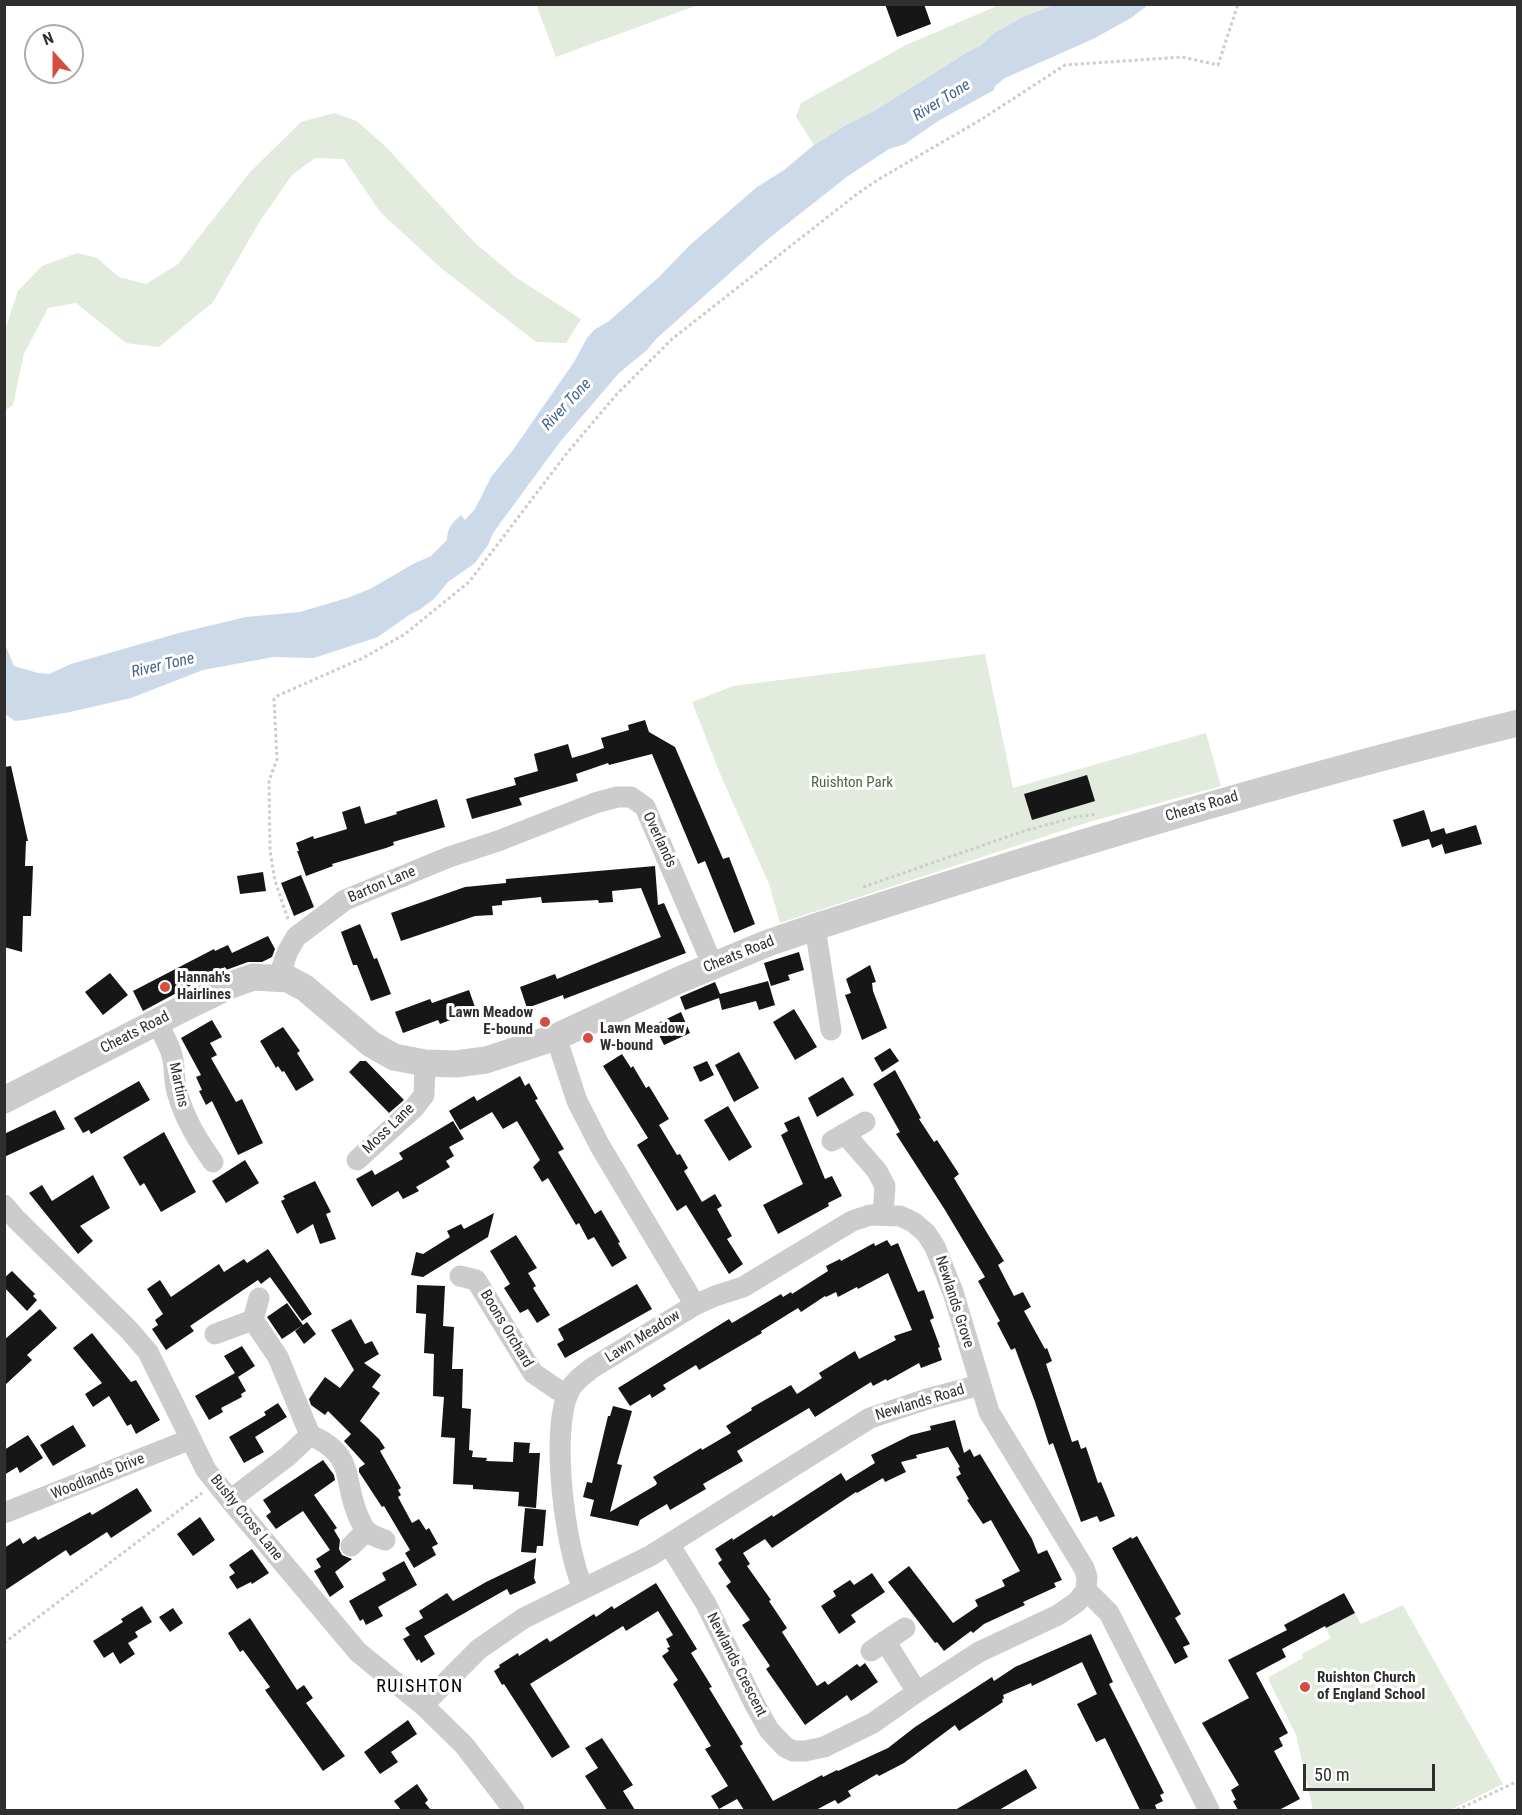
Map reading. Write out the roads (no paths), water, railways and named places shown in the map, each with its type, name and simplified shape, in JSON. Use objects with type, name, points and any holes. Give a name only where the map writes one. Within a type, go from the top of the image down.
[{"type":"street","name":"Cheats Road","points":[[4,1100],[156,1022],[231,985],[253,977],[288,979],[305,988],[372,1044],[394,1057],[425,1063],[456,1064],[486,1060],[556,1037],[713,966],[768,943],[815,927],[1108,834],[1293,781],[1518,723]]},
{"type":"street","name":"Overlands","points":[[449,857],[498,841],[595,803],[617,797],[631,797],[645,807],[713,966]]},
{"type":"street","name":"Barton Lane","points":[[278,978],[296,937],[345,900],[449,857]]},
{"type":"street","points":[[815,927],[831,1030]]},
{"type":"street","name":"Martins","points":[[156,1022],[173,1059],[173,1075],[190,1128],[211,1149]]},
{"type":"street","name":"Lawn Meadow","points":[[556,1037],[578,1101],[600,1146],[695,1305],[592,1368],[577,1379],[569,1392],[562,1421],[562,1471],[568,1535],[583,1588]]},
{"type":"street","name":"Moss Lane","points":[[357,1160],[414,1108],[424,1095],[425,1063]]},
{"type":"street","points":[[864,1122],[838,1138],[877,1171],[885,1186],[883,1214]]},
{"type":"street","name":"Bushy Cross Lane","points":[[4,1205],[129,1330],[148,1352],[206,1470],[358,1652],[423,1705],[464,1745],[514,1810]]},
{"type":"street","name":"Newlands Grove","points":[[695,1305],[743,1287],[852,1221],[870,1215],[900,1216],[913,1222],[927,1233],[935,1247],[953,1292],[981,1385]]},
{"type":"street","name":"Boons Orchard","points":[[472,1273],[532,1373],[558,1390],[569,1392]]},
{"type":"street","points":[[259,1298],[254,1320],[278,1357],[310,1435],[325,1441],[344,1461],[349,1475],[352,1504],[367,1539]]},
{"type":"street","points":[[215,1334],[254,1320]]},
{"type":"street","name":"Newlands Road","points":[[423,1705],[479,1649],[524,1618],[669,1545],[870,1418],[927,1399],[981,1385],[988,1412],[1084,1568],[1087,1577],[1086,1590]]},
{"type":"street","points":[[230,1500],[288,1456],[310,1435]]},
{"type":"street","name":"Woodlands Drive","points":[[4,1513],[191,1439]]},
{"type":"street","name":"Newlands Crescent","points":[[669,1545],[706,1604],[769,1730],[785,1747],[793,1751],[824,1748],[873,1723],[979,1652],[1058,1615],[1077,1602],[1086,1590]]},
{"type":"street","points":[[1086,1590],[1109,1613],[1209,1810]]},
{"type":"street","points":[[905,1629],[878,1646],[917,1692]]},
{"type":"water","name":"River Tone","points":[[1054,5],[1148,5],[1131,18],[1093,39],[1005,78],[995,86],[994,90],[938,121],[905,144],[889,149],[848,176],[768,239],[619,373],[560,442],[493,533],[488,545],[475,563],[448,582],[435,598],[421,609],[378,637],[314,658],[273,657],[203,670],[131,698],[70,712],[15,721],[5,714],[5,644],[14,666],[49,674],[71,664],[179,633],[246,617],[300,612],[347,598],[370,589],[431,556],[447,540],[449,529],[455,521],[461,515],[465,520],[475,509],[491,477],[513,450],[574,362],[587,338],[659,277],[690,245],[757,187],[784,170],[814,145],[980,46],[994,33],[1023,17]]},
{"type":"place","name":"Hannah's Hairlines","points":[[165,987]]},
{"type":"place","name":"Lawn Meadow E-bound","points":[[545,1022]]},
{"type":"place","name":"Lawn Meadow W-bound","points":[[588,1038]]},
{"type":"place","name":"Ruishton Church of England School","points":[[1305,1687]]},
{"type":"district","name":"RUISHTON","points":[[420,1687]]},
{"type":"park label","name":"Ruishton Park","points":[[852,783]]}]
